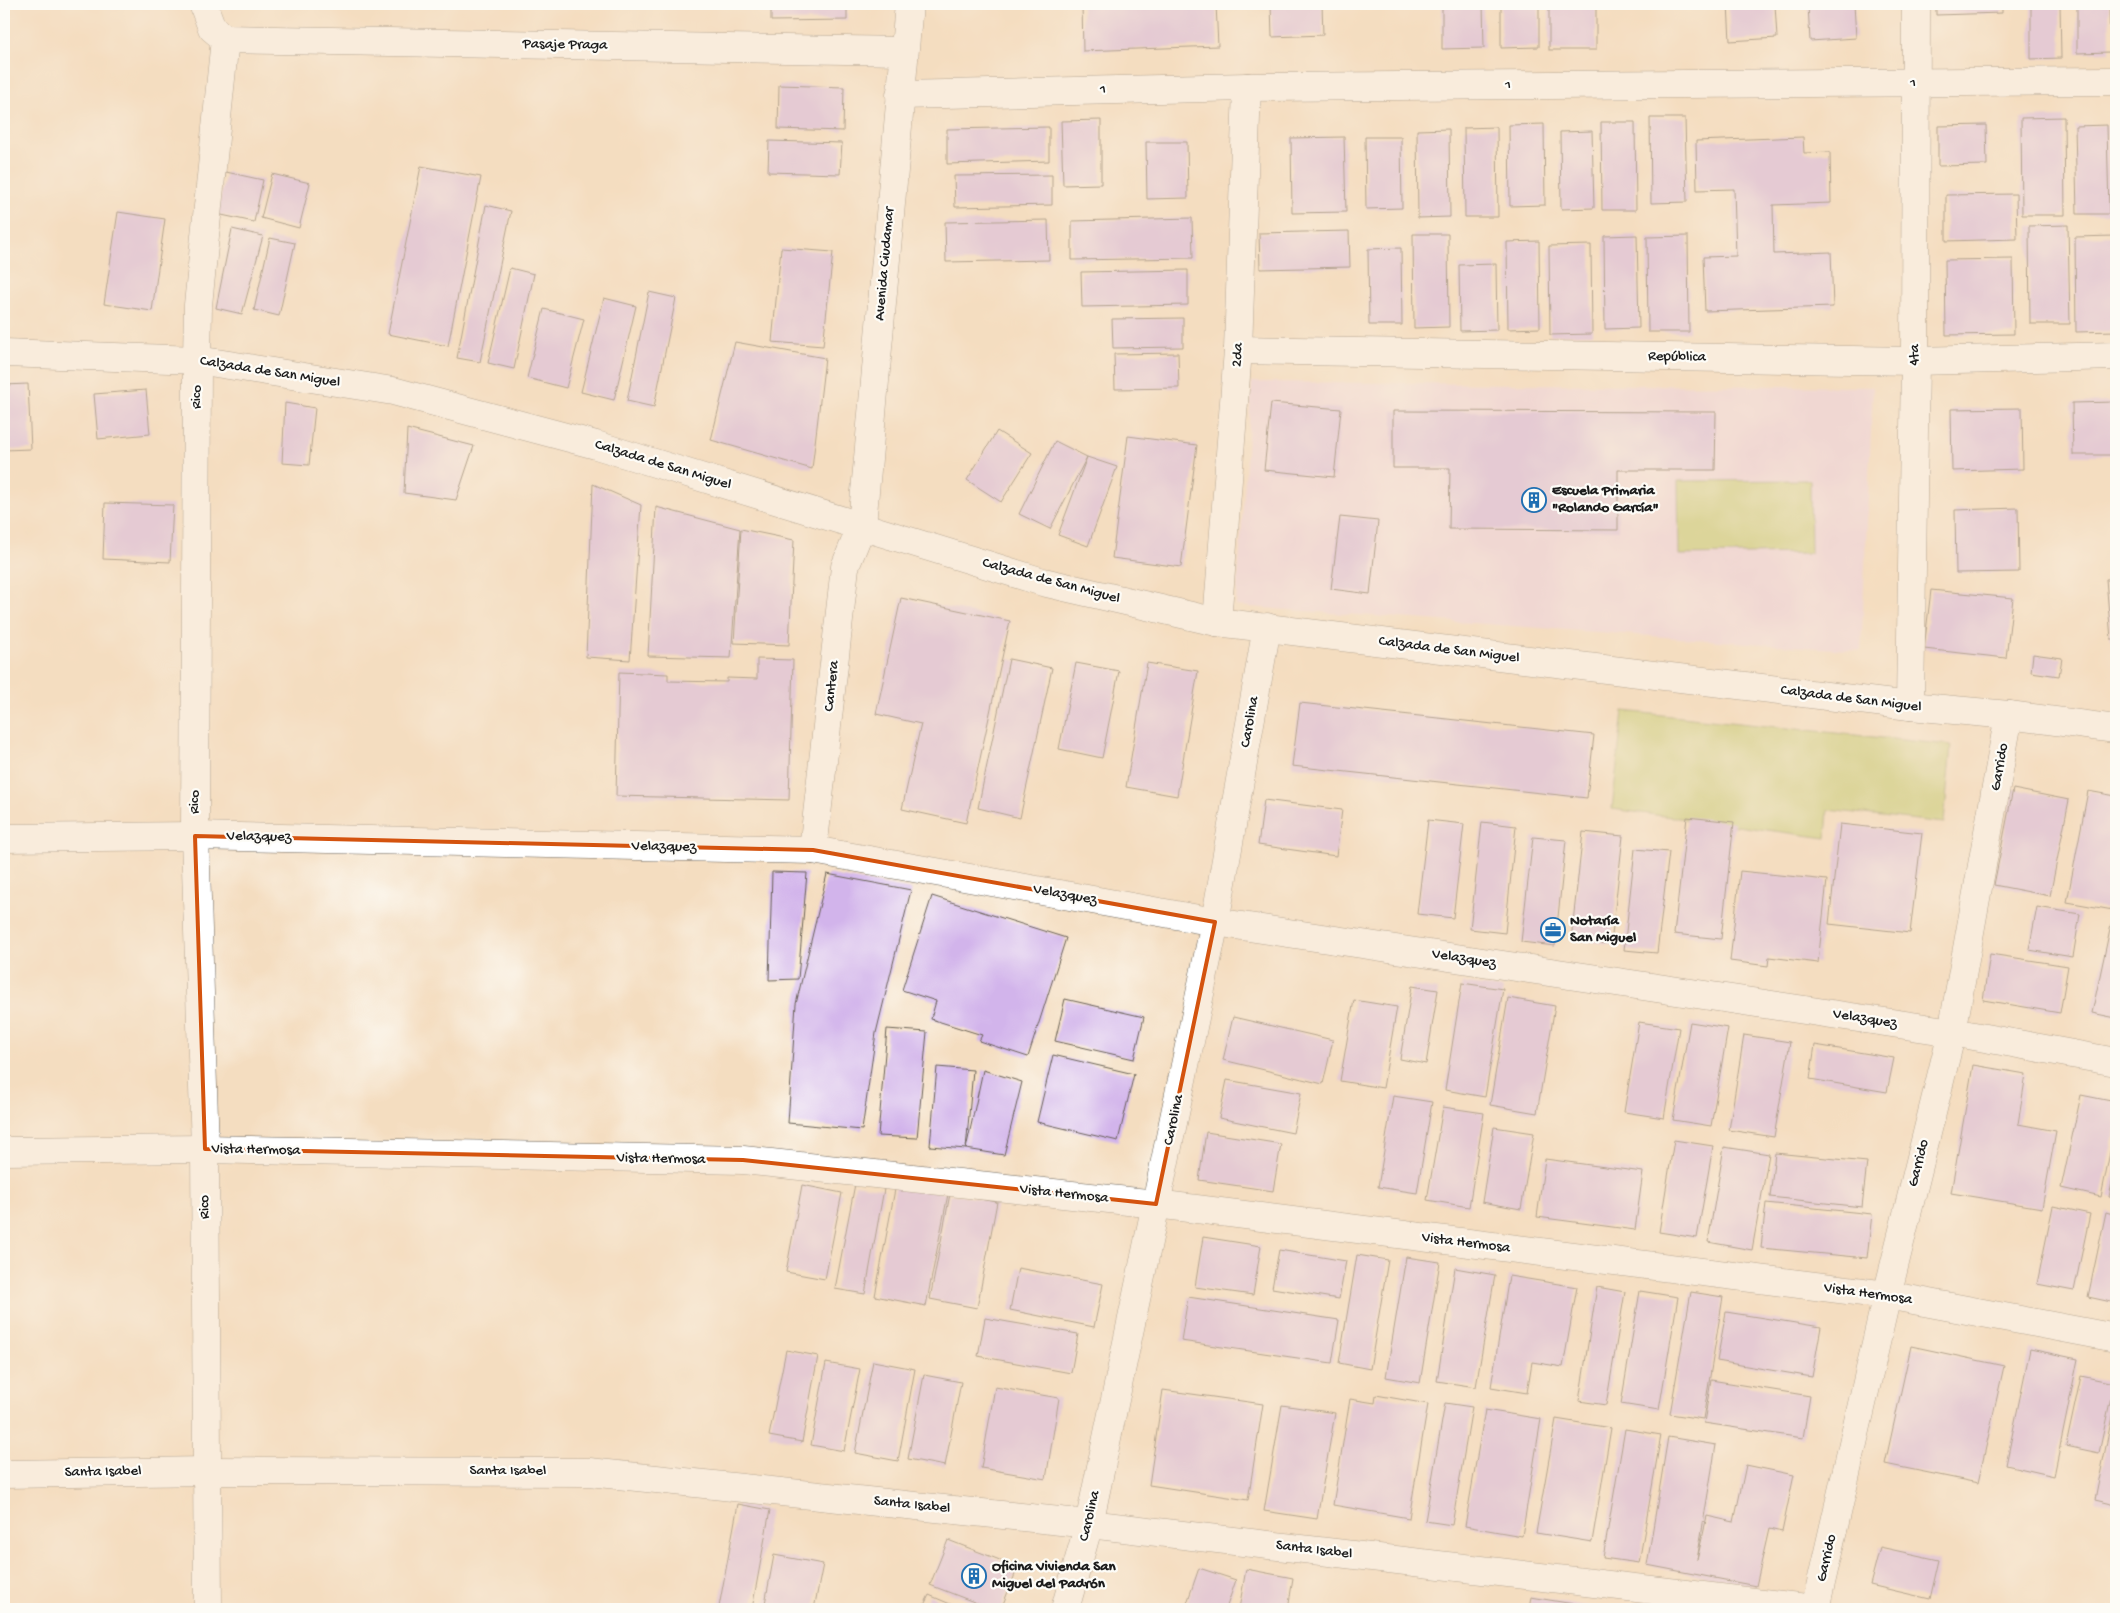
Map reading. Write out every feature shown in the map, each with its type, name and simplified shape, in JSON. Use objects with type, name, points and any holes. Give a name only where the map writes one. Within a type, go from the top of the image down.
[{"type":"street","points":[[203,4],[212,28],[225,39]]},
{"type":"street","name":"Avenida Ciudamar","points":[[862,525],[909,4]]},
{"type":"street","name":"4ta","points":[[1910,706],[1915,361],[1916,4]]},
{"type":"street","name":"Pasaje Praga","points":[[225,39],[904,51]]},
{"type":"street","name":"Rico","points":[[208,1609],[205,1149],[195,836],[197,360],[198,305],[225,39]]},
{"type":"street","name":"1","points":[[900,95],[1247,87],[2116,80]]},
{"type":"street","name":"2da","points":[[1217,622],[1238,350],[1247,87]]},
{"type":"street","name":"República","points":[[1238,350],[1915,361],[2116,356]]},
{"type":"street","name":"Calzada de San Miguel","points":[[4,353],[197,360],[393,391],[596,444],[1043,582],[1217,622],[1586,668],[1910,706],[2009,715],[2116,729]]},
{"type":"street","name":"Cantera","points":[[813,850],[845,567],[862,525]]},
{"type":"street","name":"Carolina","points":[[1065,1609],[1089,1524],[1215,922],[1267,627]]},
{"type":"street","name":"Garrido","points":[[1815,1609],[1887,1295],[1952,1032],[2009,715]]},
{"type":"street","name":"Velazquez","points":[[4,838],[195,836],[813,850],[1215,922],[1952,1032],[2116,1062]]},
{"type":"street","name":"Vista Hermosa","points":[[4,1151],[205,1149],[744,1160],[1156,1204],[1887,1295],[2116,1338]]},
{"type":"street","name":"Santa Isabel","points":[[4,1474],[208,1471],[589,1472],[1089,1524],[1815,1609]]},
{"type":"highlighted area","points":[[195,836],[813,850],[1215,922],[1156,1204],[743,1160],[205,1149]]},
{"type":"shaded area","points":[[1252,382],[1873,387],[1861,651],[1236,606]]},
{"type":"green space","points":[[1810,480],[1811,553],[1679,555],[1678,481]]},
{"type":"green space","points":[[1623,711],[1951,745],[1944,823],[1828,810],[1826,838],[1612,809]]},
{"type":"building","points":[[771,4],[847,4],[847,20],[771,21]]},
{"type":"building","points":[[1082,4],[1216,4],[1218,46],[1083,51]]},
{"type":"building","points":[[1271,4],[1322,4],[1323,35],[1272,37]]},
{"type":"building","points":[[1442,4],[1483,4],[1484,48],[1442,49]]},
{"type":"building","points":[[1501,4],[1539,4],[1539,47],[1501,48]]},
{"type":"building","points":[[1549,4],[1596,4],[1596,50],[1549,50]]},
{"type":"building","points":[[1728,4],[1775,4],[1777,38],[1730,41]]},
{"type":"building","points":[[1808,4],[1854,4],[1856,38],[1810,41]]},
{"type":"building","points":[[1936,4],[2002,4],[2002,13],[1936,15]]},
{"type":"building","points":[[2031,4],[2060,4],[2061,58],[2031,59]]},
{"type":"building","points":[[2077,4],[2109,4],[2110,52],[2077,53]]},
{"type":"building","points":[[779,85],[844,87],[843,131],[778,129]]},
{"type":"building","points":[[2064,117],[2065,215],[2022,215],[2021,118]]},
{"type":"building","points":[[1650,118],[1685,118],[1687,202],[1651,203]]},
{"type":"building","points":[[1101,120],[1101,184],[1063,185],[1061,121]]},
{"type":"building","points":[[1601,122],[1635,122],[1636,210],[1602,210]]},
{"type":"building","points":[[1544,124],[1545,205],[1510,206],[1509,125]]},
{"type":"building","points":[[1986,125],[1987,165],[1938,166],[1938,126]]},
{"type":"building","points":[[2107,125],[2109,214],[2077,214],[2075,126]]},
{"type":"building","points":[[1049,127],[1049,161],[947,164],[947,129]]},
{"type":"building","points":[[1497,127],[1498,217],[1465,217],[1464,128]]},
{"type":"building","points":[[1449,129],[1450,217],[1418,218],[1417,130]]},
{"type":"building","points":[[1592,131],[1594,208],[1561,209],[1560,132]]},
{"type":"building","points":[[1344,137],[1346,212],[1292,213],[1291,138]]},
{"type":"building","points":[[1365,137],[1401,137],[1402,208],[1366,209]]},
{"type":"building","points":[[1803,137],[1804,153],[1830,152],[1831,203],[1773,205],[1774,254],[1831,252],[1833,307],[1705,311],[1703,257],[1736,256],[1734,189],[1697,190],[1696,141]]},
{"type":"building","points":[[769,141],[842,143],[840,174],[768,172]]},
{"type":"building","points":[[1146,142],[1187,142],[1188,198],[1147,199]]},
{"type":"building","points":[[421,166],[481,177],[448,346],[388,334]]},
{"type":"building","points":[[226,172],[263,180],[254,222],[217,214]]},
{"type":"building","points":[[272,174],[310,183],[299,228],[261,218]]},
{"type":"building","points":[[1052,175],[1052,205],[955,207],[954,176]]},
{"type":"building","points":[[2016,194],[2017,239],[1946,241],[1946,195]]},
{"type":"building","points":[[486,205],[511,211],[480,362],[457,358]]},
{"type":"building","points":[[118,212],[165,219],[152,311],[104,304]]},
{"type":"building","points":[[1192,218],[1193,258],[1072,260],[1072,221]]},
{"type":"building","points":[[1048,220],[1049,260],[946,262],[945,222]]},
{"type":"building","points":[[2068,225],[2070,324],[2030,324],[2029,226]]},
{"type":"building","points":[[232,229],[263,236],[242,314],[216,308]]},
{"type":"building","points":[[1349,231],[1350,267],[1260,269],[1259,233]]},
{"type":"building","points":[[1413,234],[1448,234],[1449,327],[1414,328]]},
{"type":"building","points":[[1637,235],[1639,328],[1605,329],[1604,236]]},
{"type":"building","points":[[1688,236],[1689,332],[1648,332],[1647,237]]},
{"type":"building","points":[[2115,236],[2116,331],[2076,332],[2075,237]]},
{"type":"building","points":[[270,238],[295,243],[279,316],[254,310]]},
{"type":"building","points":[[1539,241],[1540,328],[1508,329],[1507,242]]},
{"type":"building","points":[[1591,245],[1592,334],[1550,335],[1549,246]]},
{"type":"building","points":[[781,248],[833,252],[823,346],[772,342]]},
{"type":"building","points":[[1401,248],[1402,325],[1369,325],[1368,249]]},
{"type":"building","points":[[2013,259],[2014,334],[1946,335],[1945,260]]},
{"type":"building","points":[[1496,264],[1497,330],[1460,331],[1459,265]]},
{"type":"building","points":[[510,268],[534,274],[514,369],[488,363]]},
{"type":"building","points":[[1188,270],[1188,305],[1082,307],[1081,272]]},
{"type":"building","points":[[649,292],[676,298],[654,407],[627,401]]},
{"type":"building","points":[[604,298],[636,306],[614,400],[581,392]]},
{"type":"building","points":[[544,309],[584,319],[566,388],[527,378]]},
{"type":"building","points":[[1183,318],[1183,347],[1113,348],[1112,319]]},
{"type":"building","points":[[735,342],[825,358],[812,469],[711,440]]},
{"type":"building","points":[[1178,353],[1179,388],[1115,389],[1114,354]]},
{"type":"building","points":[[28,384],[31,449],[4,450],[4,385]]},
{"type":"building","points":[[146,390],[150,434],[98,439],[94,394]]},
{"type":"building","points":[[2116,402],[2116,455],[2073,455],[2072,403]]},
{"type":"building","points":[[285,403],[315,408],[309,465],[282,463]]},
{"type":"building","points":[[1271,403],[1341,409],[1334,477],[1264,470]]},
{"type":"building","points":[[2022,408],[2023,469],[1952,471],[1951,409]]},
{"type":"building","name":"Escuela Primaria \"Rolando García\"","points":[[1393,411],[1716,412],[1715,470],[1618,470],[1618,530],[1449,529],[1450,468],[1393,468]]},
{"type":"building","points":[[407,429],[474,446],[456,500],[404,493]]},
{"type":"building","points":[[997,431],[1032,453],[1001,502],[967,480]]},
{"type":"building","points":[[1128,436],[1197,445],[1181,567],[1112,558]]},
{"type":"building","points":[[1055,441],[1087,457],[1050,529],[1019,514]]},
{"type":"building","points":[[1087,457],[1117,467],[1088,546],[1058,535]]},
{"type":"building","points":[[593,484],[641,505],[630,660],[586,657]]},
{"type":"building","points":[[105,503],[173,505],[170,562],[103,559]]},
{"type":"building","points":[[656,507],[740,529],[731,658],[648,656]]},
{"type":"building","points":[[2018,508],[2019,572],[1956,573],[1955,510]]},
{"type":"building","points":[[1340,517],[1378,521],[1370,594],[1331,589]]},
{"type":"building","points":[[741,529],[794,540],[789,645],[734,643]]},
{"type":"building","points":[[2116,578],[2116,639],[2111,639],[2106,579]]},
{"type":"building","points":[[1931,590],[2013,598],[2006,658],[1924,649]]},
{"type":"building","points":[[901,598],[1010,621],[966,823],[902,809],[921,724],[876,714]]},
{"type":"building","points":[[2033,654],[2062,658],[2059,676],[2031,672]]},
{"type":"building","points":[[757,659],[793,660],[789,800],[616,796],[619,672],[668,674],[668,681],[727,682],[727,678],[757,679]]},
{"type":"building","points":[[1009,659],[1052,668],[1020,818],[978,808]]},
{"type":"building","points":[[1076,663],[1119,671],[1102,758],[1059,749]]},
{"type":"building","points":[[1147,663],[1198,671],[1177,796],[1126,787]]},
{"type":"building","points":[[1300,703],[1594,735],[1587,798],[1292,766]]},
{"type":"building","points":[[2013,789],[2069,800],[2050,896],[1994,885]]},
{"type":"building","points":[[2088,791],[2116,796],[2116,891],[2113,910],[2067,902]]},
{"type":"building","points":[[1264,800],[1342,810],[1336,856],[1258,845]]},
{"type":"building","points":[[1687,817],[1734,822],[1721,939],[1674,934]]},
{"type":"building","points":[[1428,820],[1464,824],[1453,918],[1417,914]]},
{"type":"building","points":[[1482,822],[1516,826],[1505,933],[1470,929]]},
{"type":"building","points":[[1840,824],[1922,833],[1910,933],[1829,924]]},
{"type":"building","points":[[1583,832],[1623,836],[1611,944],[1571,940]]},
{"type":"building","points":[[1533,837],[1566,840],[1555,946],[1521,942]]},
{"type":"building","points":[[1635,849],[1669,852],[1657,953],[1624,950]]},
{"type":"building","points":[[1740,871],[1827,880],[1818,963],[1769,957],[1768,966],[1730,961]]},
{"type":"building","points":[[772,872],[807,873],[798,979],[769,980]]},
{"type":"building","points":[[827,874],[911,890],[876,1033],[862,1130],[788,1123],[796,1004]]},
{"type":"building","points":[[932,896],[1066,938],[1028,1057],[979,1041],[982,1035],[931,1019],[936,1001],[902,990]]},
{"type":"building","points":[[2037,907],[2080,914],[2073,957],[2029,950]]},
{"type":"building","points":[[2111,924],[2116,925],[2116,1018],[2092,1013]]},
{"type":"building","points":[[1990,954],[2068,966],[2060,1013],[1983,1000]]},
{"type":"building","points":[[1462,983],[1503,989],[1485,1097],[1445,1090]]},
{"type":"building","points":[[1412,986],[1438,990],[1426,1064],[1400,1059]]},
{"type":"building","points":[[1508,998],[1555,1006],[1537,1113],[1490,1105]]},
{"type":"building","points":[[1065,999],[1144,1017],[1134,1059],[1055,1041]]},
{"type":"building","points":[[1354,1000],[1397,1007],[1383,1088],[1340,1081]]},
{"type":"building","points":[[1233,1017],[1333,1040],[1323,1084],[1223,1060]]},
{"type":"building","points":[[1639,1022],[1679,1028],[1664,1118],[1624,1112]]},
{"type":"building","points":[[1690,1022],[1728,1028],[1711,1126],[1673,1120]]},
{"type":"building","points":[[887,1029],[927,1032],[917,1138],[878,1136]]},
{"type":"building","points":[[1744,1035],[1790,1042],[1774,1137],[1729,1130]]},
{"type":"building","points":[[1815,1045],[1894,1058],[1887,1092],[1810,1079]]},
{"type":"building","points":[[1053,1055],[1134,1074],[1118,1141],[1037,1122]]},
{"type":"building","points":[[1973,1065],[2026,1074],[2018,1124],[2056,1131],[2042,1208],[1951,1193]]},
{"type":"building","points":[[937,1067],[973,1070],[966,1149],[930,1146]]},
{"type":"building","points":[[983,1070],[1022,1082],[1004,1155],[966,1149]]},
{"type":"building","points":[[1227,1080],[1301,1093],[1293,1133],[1219,1118]]},
{"type":"building","points":[[2081,1095],[2116,1102],[2116,1123],[2101,1197],[2061,1188]]},
{"type":"building","points":[[1393,1096],[1432,1102],[1417,1193],[1378,1187]]},
{"type":"building","points":[[1443,1107],[1484,1113],[1469,1207],[1427,1200]]},
{"type":"building","points":[[1494,1127],[1534,1133],[1521,1209],[1482,1202]]},
{"type":"building","points":[[1206,1132],[1281,1144],[1273,1191],[1199,1180]]},
{"type":"building","points":[[1674,1140],[1713,1146],[1697,1238],[1659,1232]]},
{"type":"building","points":[[1724,1147],[1769,1154],[1752,1250],[1708,1242]]},
{"type":"building","points":[[1775,1153],[1867,1162],[1862,1207],[1770,1197]]},
{"type":"building","points":[[1545,1159],[1643,1172],[1635,1230],[1537,1217]]},
{"type":"building","points":[[2116,1167],[2116,1198],[2109,1197]]},
{"type":"building","points":[[855,1184],[884,1189],[865,1294],[835,1289]]},
{"type":"building","points":[[896,1184],[948,1194],[926,1306],[875,1296]]},
{"type":"building","points":[[802,1185],[842,1193],[825,1279],[786,1272]]},
{"type":"building","points":[[950,1194],[997,1202],[977,1308],[930,1299]]},
{"type":"building","points":[[1766,1203],[1872,1214],[1867,1258],[1761,1248]]},
{"type":"building","points":[[2053,1206],[2090,1214],[2074,1291],[2037,1284]]},
{"type":"building","points":[[2106,1212],[2116,1215],[2116,1303],[2088,1297]]},
{"type":"building","points":[[1203,1237],[1261,1246],[1253,1295],[1195,1287]]},
{"type":"building","points":[[1279,1250],[1346,1261],[1339,1299],[1272,1288]]},
{"type":"building","points":[[1357,1255],[1388,1260],[1370,1369],[1339,1363]]},
{"type":"building","points":[[1406,1257],[1440,1262],[1420,1383],[1386,1377]]},
{"type":"building","points":[[1018,1268],[1103,1284],[1094,1327],[1010,1310]]},
{"type":"building","points":[[1455,1268],[1495,1275],[1476,1387],[1437,1381]]},
{"type":"building","points":[[1509,1276],[1577,1287],[1563,1367],[1532,1362],[1527,1393],[1491,1387]]},
{"type":"building","points":[[1597,1287],[1625,1292],[1606,1405],[1579,1401]]},
{"type":"building","points":[[1640,1291],[1678,1297],[1659,1410],[1621,1404]]},
{"type":"building","points":[[1691,1292],[1723,1297],[1703,1419],[1670,1414]]},
{"type":"building","points":[[1188,1297],[1339,1320],[1332,1363],[1181,1341]]},
{"type":"building","points":[[1726,1312],[1821,1327],[1812,1377],[1717,1361]]},
{"type":"building","points":[[985,1318],[1078,1334],[1071,1373],[978,1356]]},
{"type":"building","points":[[1911,1346],[2004,1366],[1978,1483],[1885,1464]]},
{"type":"building","points":[[2030,1349],[2078,1359],[2054,1476],[2006,1465]]},
{"type":"building","points":[[786,1350],[818,1356],[802,1442],[769,1436]]},
{"type":"building","points":[[873,1361],[915,1369],[898,1461],[855,1453]]},
{"type":"building","points":[[826,1363],[860,1369],[844,1451],[811,1445]]},
{"type":"building","points":[[924,1375],[961,1382],[945,1466],[908,1459]]},
{"type":"building","points":[[2081,1376],[2114,1383],[2099,1453],[2066,1446]]},
{"type":"building","points":[[1711,1380],[1810,1396],[1803,1438],[1704,1423]]},
{"type":"building","points":[[995,1387],[1059,1398],[1046,1479],[981,1468]]},
{"type":"building","points":[[1163,1390],[1263,1404],[1248,1500],[1149,1485]]},
{"type":"building","points":[[1376,1395],[1428,1404],[1409,1518],[1333,1505],[1350,1399],[1375,1403]]},
{"type":"building","points":[[2116,1402],[2116,1505],[2095,1500]]},
{"type":"building","points":[[1445,1403],[1472,1407],[1452,1525],[1425,1521]]},
{"type":"building","points":[[1282,1405],[1335,1413],[1317,1519],[1264,1511]]},
{"type":"building","points":[[1485,1410],[1541,1419],[1522,1536],[1465,1526]]},
{"type":"building","points":[[1556,1419],[1611,1428],[1592,1542],[1536,1533]]},
{"type":"building","points":[[1625,1429],[1661,1435],[1639,1563],[1603,1558]]},
{"type":"building","points":[[1668,1437],[1716,1445],[1697,1560],[1707,1516],[1734,1522],[1746,1465],[1794,1475],[1782,1532],[1769,1529],[1756,1586],[1647,1565]]},
{"type":"building","points":[[738,1504],[770,1510],[752,1609],[719,1607]]},
{"type":"building","name":"Oficina Vivienda San Miguel del Padrón","points":[[948,1540],[1018,1567],[1001,1609],[992,1609],[930,1585]]},
{"type":"building","points":[[1880,1547],[1939,1560],[1930,1599],[1870,1585]]},
{"type":"building","points":[[774,1555],[823,1564],[814,1609],[764,1609]]},
{"type":"building","points":[[1199,1568],[1236,1580],[1226,1609],[1185,1609]]},
{"type":"building","points":[[1246,1569],[1293,1578],[1288,1609],[1239,1609]]},
{"type":"building","points":[[929,1595],[962,1609],[922,1609]]},
{"type":"building","points":[[1531,1597],[1598,1608],[1598,1609],[1529,1609]]},
{"type":"place","name":"Escuela Primaria \"Rolando García\"","points":[[1534,500]]},
{"type":"place","name":"Notaría San Miguel","points":[[1553,930]]},
{"type":"place","name":"Oficina Vivienda San Miguel del Padrón","points":[[974,1576]]}]
